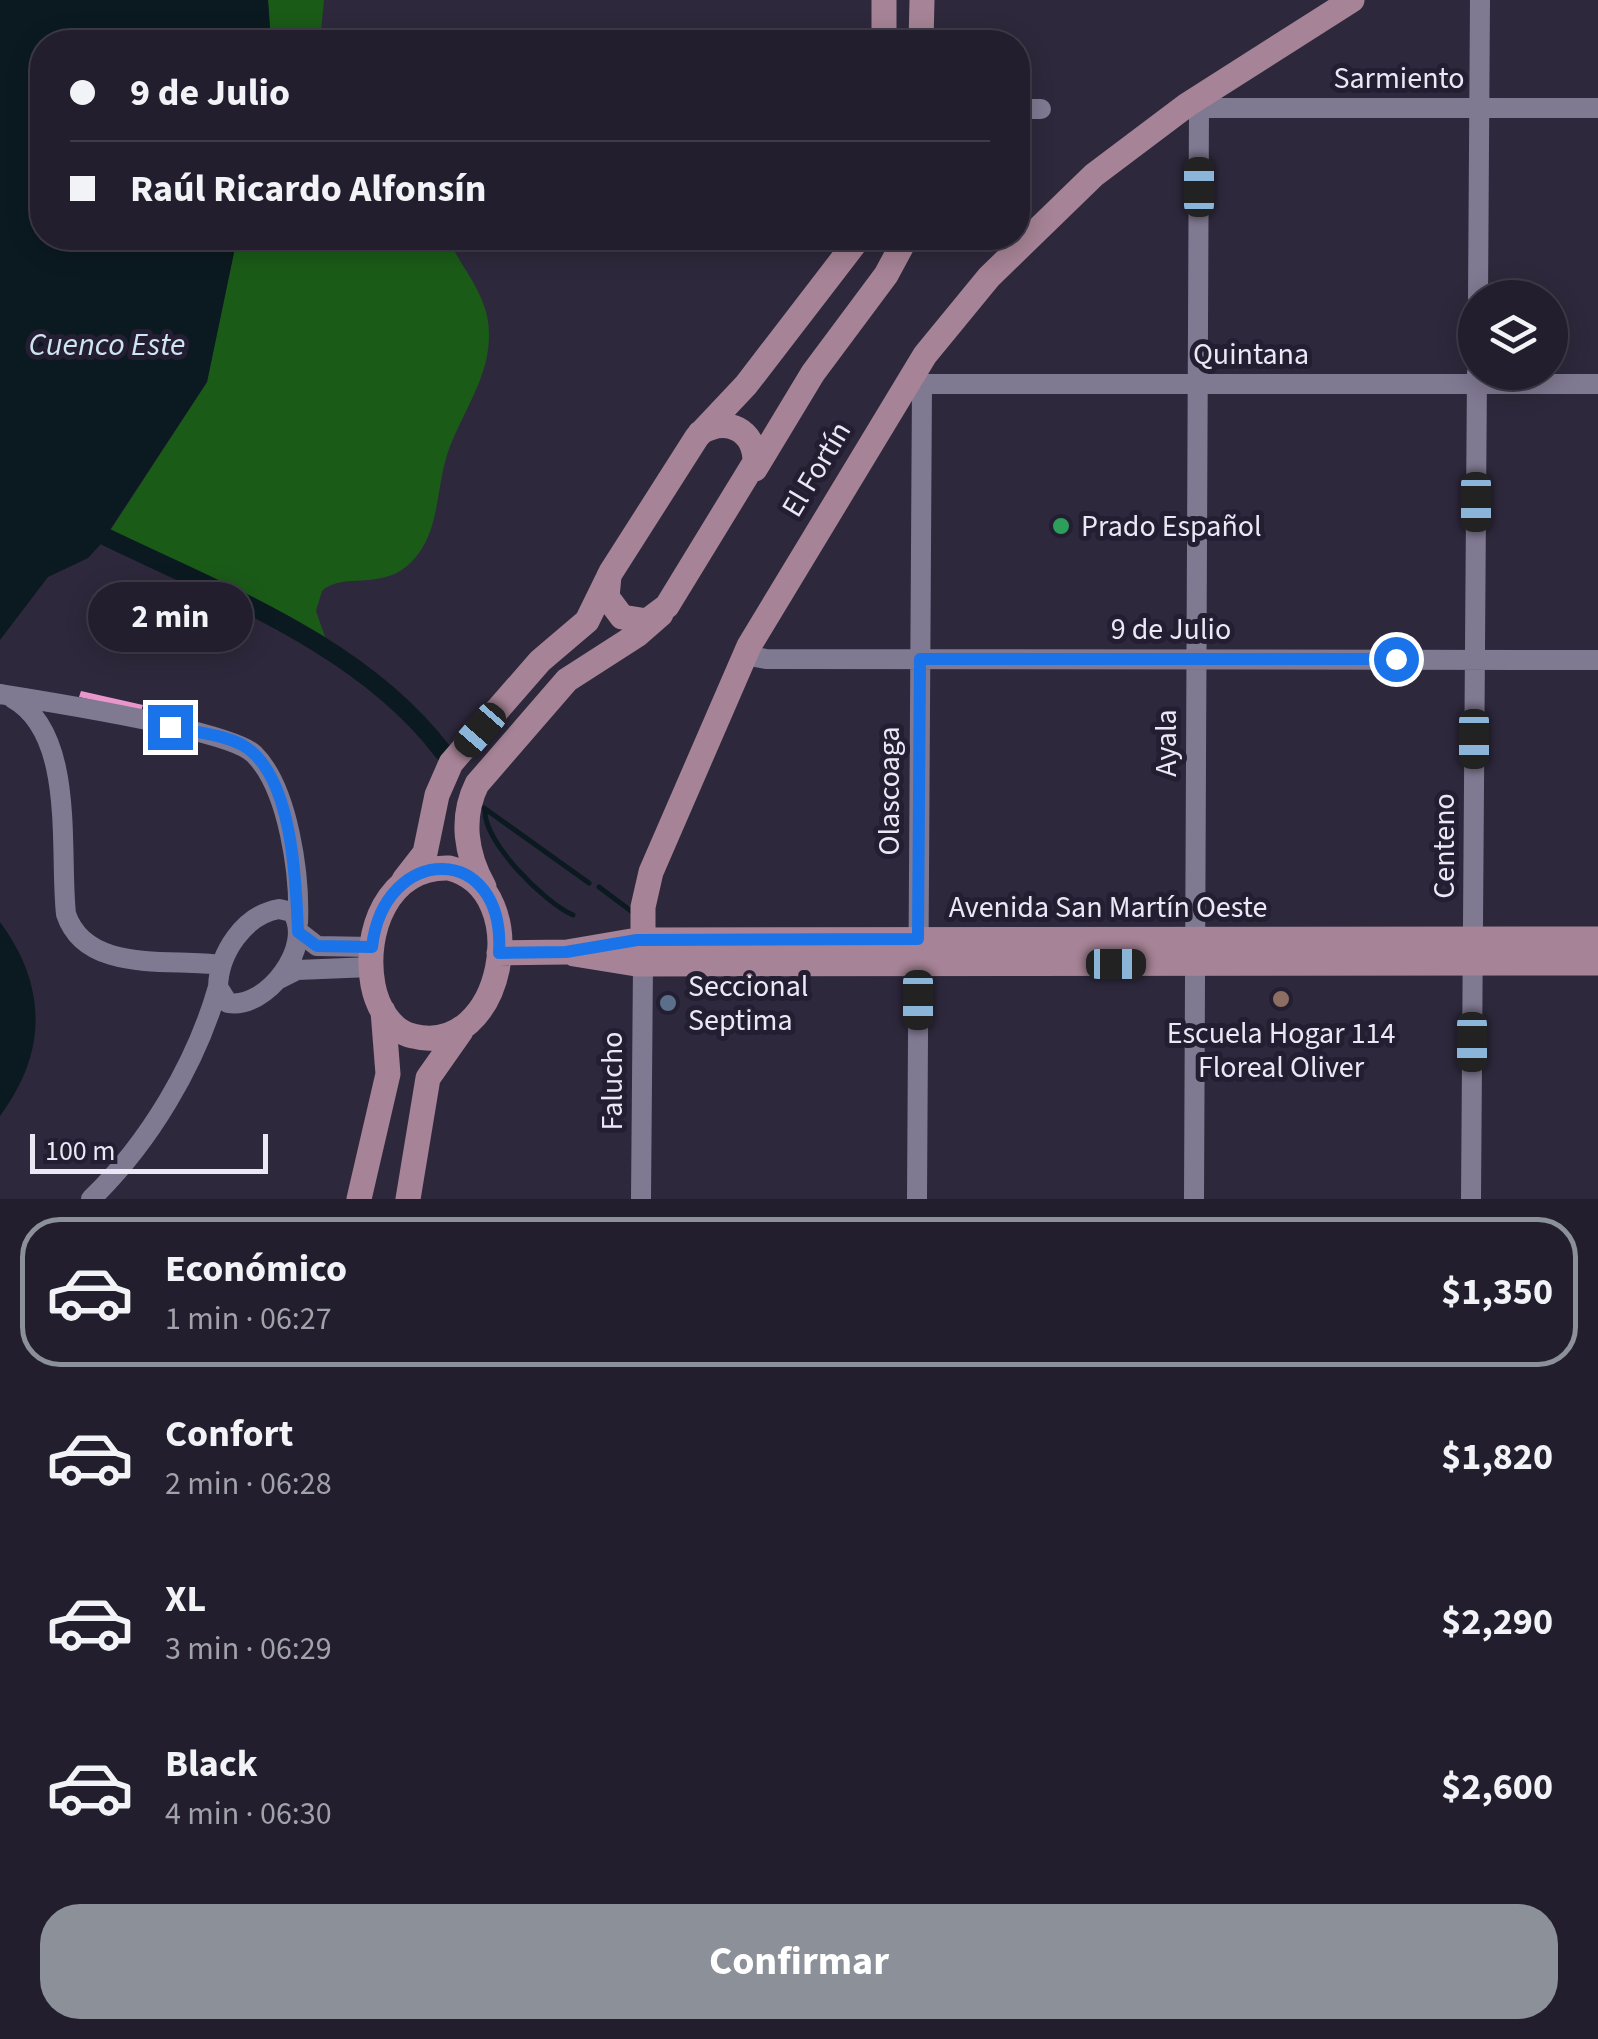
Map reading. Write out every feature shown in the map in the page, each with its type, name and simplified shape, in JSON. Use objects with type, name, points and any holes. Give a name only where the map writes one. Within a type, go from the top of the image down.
[{"type":"main road","points":[[884,0],[884,30]]},
{"type":"main road","points":[[921,30],[922,0]]},
{"type":"main road","name":"El Fortín","points":[[1030,236],[1094,174],[1352,0]]},
{"type":"main road","points":[[359,1199],[388,1074],[383,1012],[371,957],[381,911],[424,853],[443,778],[540,661],[587,621],[611,572],[697,437],[753,376],[850,250]]},
{"type":"main road","points":[[408,1199],[428,1078],[488,997],[499,953],[497,920],[470,853],[467,814],[477,784],[566,680],[638,634],[661,614],[808,381],[886,275],[900,250]]},
{"type":"main road","name":"El Fortín","points":[[642,952],[644,898],[651,872],[744,655],[913,384],[1000,265],[1015,250]]},
{"type":"main road","points":[[697,437],[716,425],[743,432],[755,451],[749,477]]},
{"type":"main road","points":[[611,572],[606,592],[617,614],[642,622],[661,614]]},
{"type":"main road","points":[[480,730],[504,751]]},
{"type":"main road","points":[[404,880],[425,870],[449,868],[470,876],[486,892]]},
{"type":"main road","name":"Avenida San Martín Oeste","points":[[499,953],[1473,951],[1598,938]]},
{"type":"main road","name":"Avenida San Martín Oeste","points":[[1473,951],[1598,964]]},
{"type":"main road","points":[[383,1012],[397,1028],[416,1037],[448,1035],[469,1022]]},
{"type":"street","points":[[1478,280],[1480,0]]},
{"type":"street","name":"Sarmiento","points":[[1197,104],[1598,108]]},
{"type":"street","name":"Ayala","points":[[1194,1199],[1197,104]]},
{"type":"street","points":[[1030,109],[1042,109]]},
{"type":"street","name":"Quintana","points":[[913,384],[1458,378]]},
{"type":"street","name":"Quintana","points":[[1568,383],[1598,384]]},
{"type":"street","name":"Olascoaga","points":[[913,384],[920,659],[917,1199]]},
{"type":"street","name":"Centeno","points":[[1471,1199],[1477,390]]},
{"type":"street","name":"9 de Julio","points":[[744,655],[1598,660]]},
{"type":"street","points":[[1,694],[107,713],[245,746],[270,778],[295,854],[298,928],[292,956],[275,981]]},
{"type":"street","points":[[1,694],[31,712],[53,750],[66,914],[76,936],[100,953],[219,976]]},
{"type":"street","points":[[91,1199],[136,1148],[196,1048],[235,940],[262,914],[286,909],[298,928],[317,946],[371,957]]},
{"type":"street","name":"Falucho","points":[[641,1199],[642,952]]},
{"type":"street","points":[[196,1048],[275,981],[297,970],[371,957]]},
{"type":"street","points":[[219,976],[228,1003],[254,999]]},
{"type":"green space","points":[[268,0],[324,0],[321,30],[270,30]]},
{"type":"green space","points":[[234,250],[455,250],[481,298],[488,321],[487,356],[448,452],[426,541],[407,566],[396,573],[340,582],[322,591],[316,611],[331,654],[232,598],[106,537],[207,382]]},
{"type":"water","name":"Cuenco Este","points":[[0,0],[268,0],[270,30],[30,30],[30,250],[234,250],[207,382],[100,545],[88,558],[48,577],[0,640]]},
{"type":"water","points":[[0,922],[27,970],[36,1019],[27,1067],[0,1116]]},
{"type":"building","points":[[81,691],[143,705],[141,711],[79,697]]},
{"type":"waterway","points":[[106,537],[243,602],[332,652],[410,715],[443,752]]},
{"type":"waterway","points":[[484,808],[589,883]]},
{"type":"waterway","points":[[485,809],[494,837],[517,869],[547,898],[573,915]]},
{"type":"waterway","points":[[599,887],[635,914]]},
{"type":"place","name":"Prado Español","points":[[1061,526]]},
{"type":"place","name":"Escuela Hogar 114 Floreal Oliver","points":[[1281,999]]},
{"type":"place","name":"Seccional Septima","points":[[668,1003]]},
{"type":"route","points":[[170,727],[232,740],[245,746],[263,766],[295,854],[298,932],[306,942],[317,946],[372,947],[381,911],[398,886],[418,872],[441,868],[464,872],[486,892],[497,920],[499,953],[566,952],[637,940],[918,939],[920,659],[1396,659]]}]
